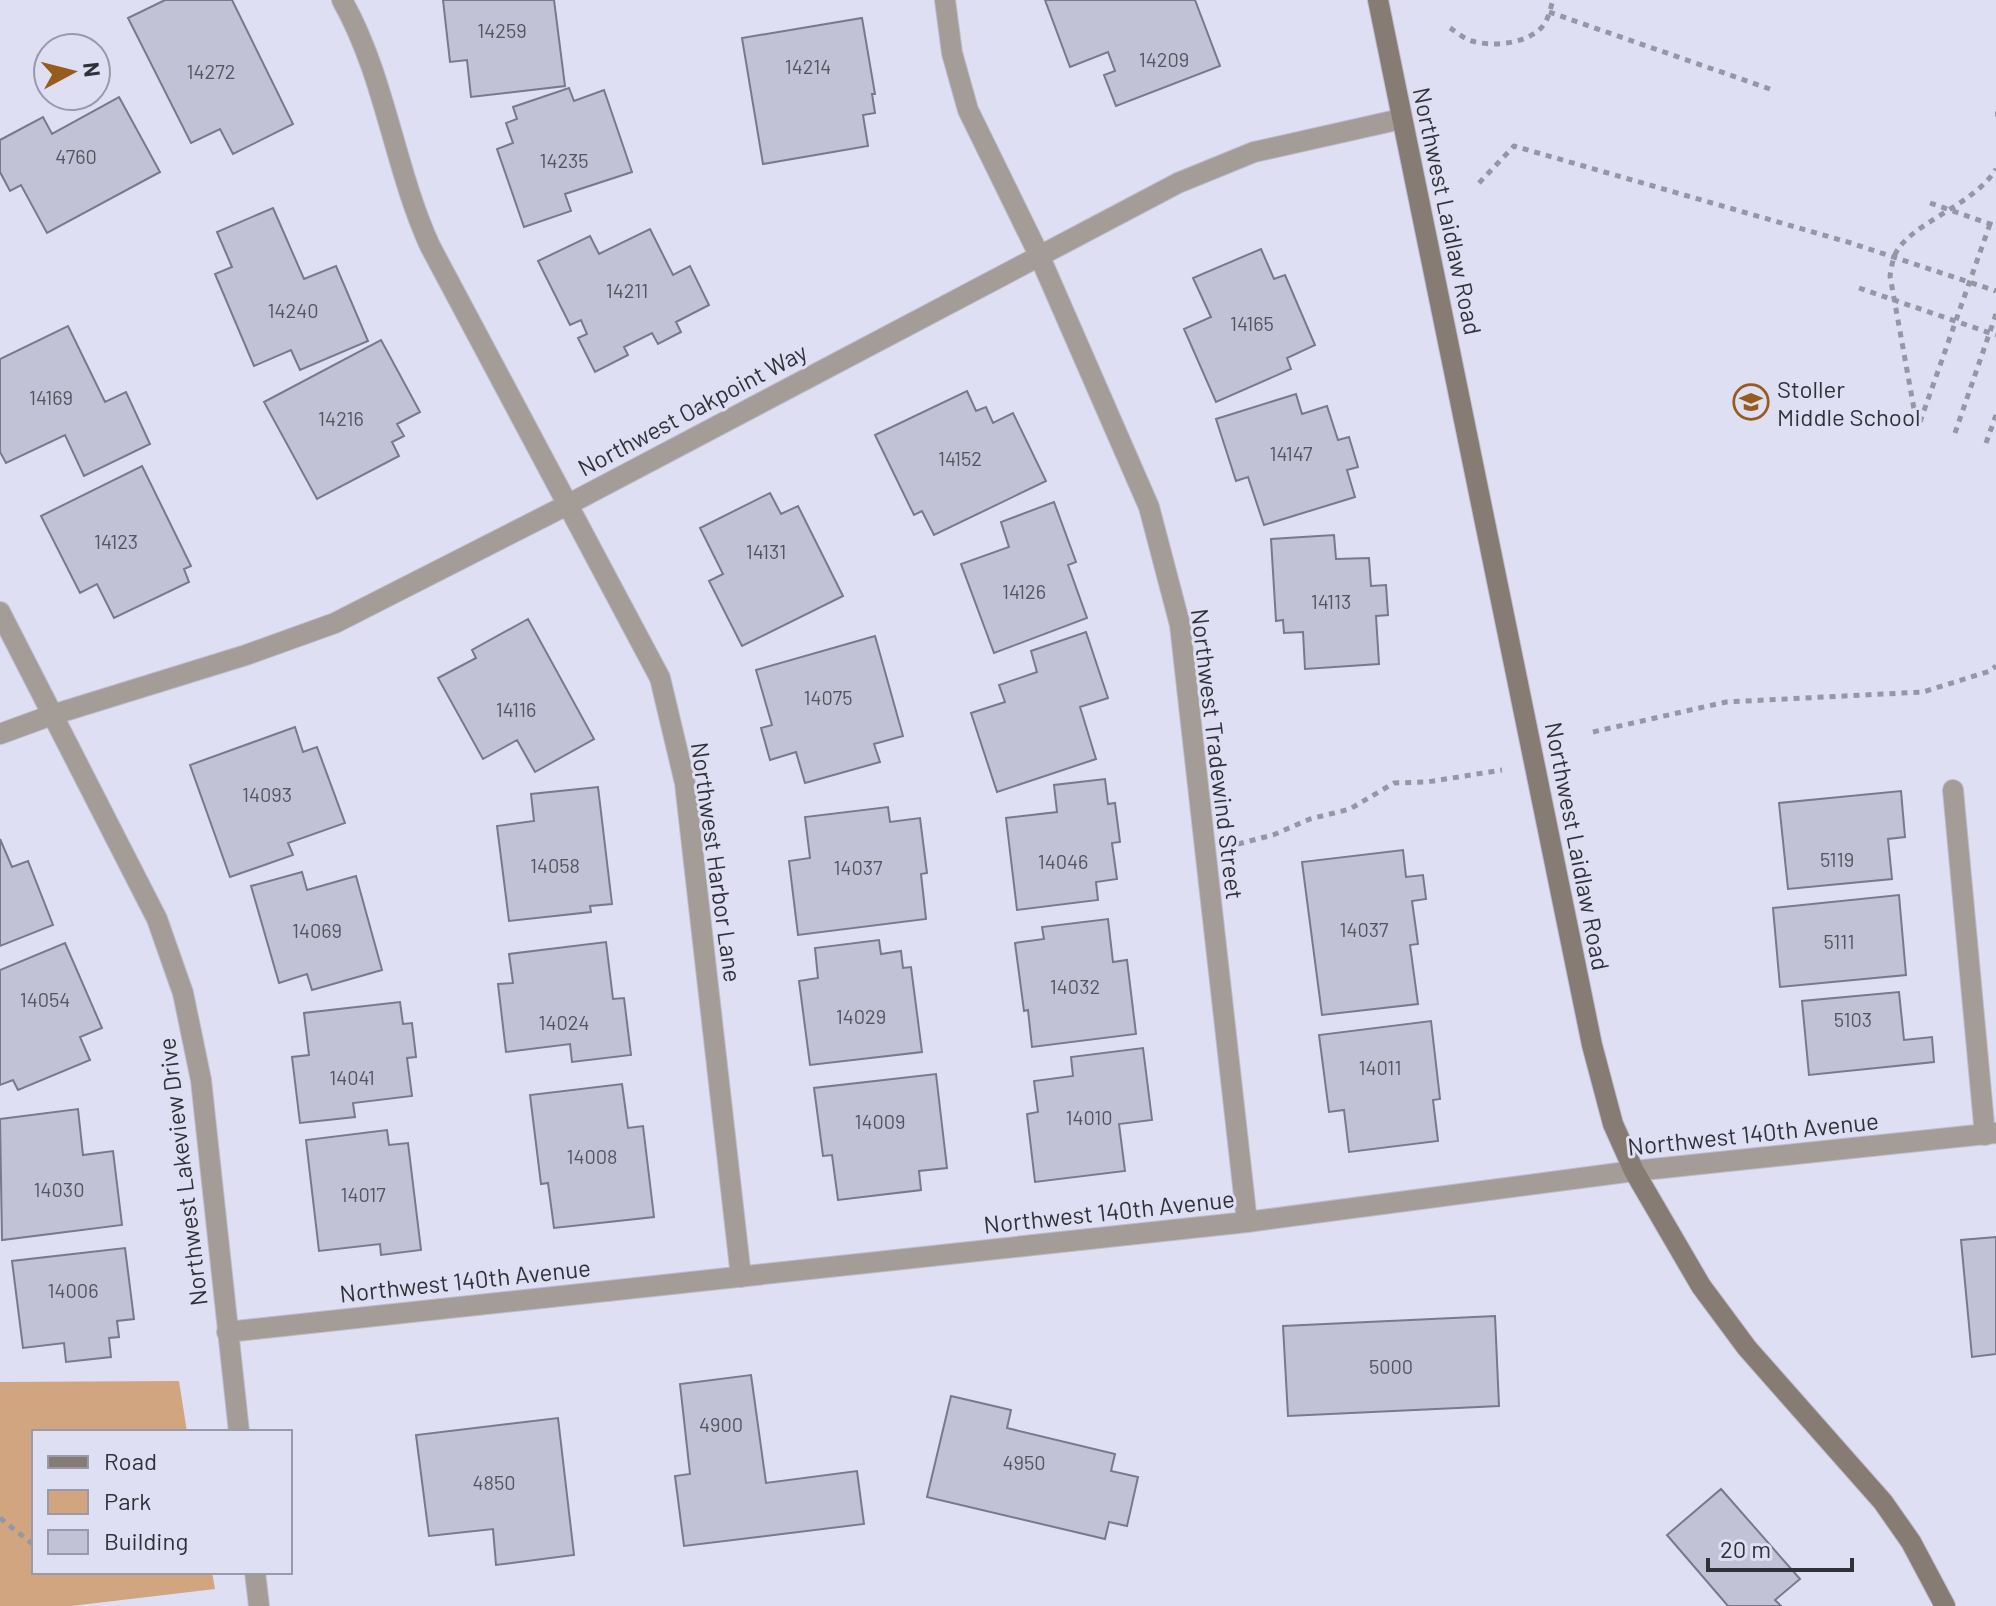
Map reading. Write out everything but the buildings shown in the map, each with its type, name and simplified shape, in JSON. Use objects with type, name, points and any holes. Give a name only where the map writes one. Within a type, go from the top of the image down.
[{"type":"main road","name":"Northwest Laidlaw Road","points":[[1378,0],[1592,1045],[1613,1124],[1634,1171],[1701,1286],[1747,1348],[1883,1502],[1911,1542],[1945,1606]]},
{"type":"street","name":"Northwest Harbor Lane","points":[[342,0],[366,51],[414,209],[430,246],[660,678],[685,783],[741,1277]]},
{"type":"street","name":"Northwest Tradewind Street","points":[[945,0],[952,53],[968,110],[1039,255],[1149,507],[1180,625],[1247,1222]]},
{"type":"street","name":"Northwest Oakpoint Way","points":[[0,734],[335,623],[569,504],[1178,183],[1254,152],[1401,119]]},
{"type":"street","name":"Northwest Lakeview Drive","points":[[0,612],[157,919],[183,993],[201,1080],[239,1430]]},
{"type":"street","points":[[1953,790],[1991,1134]]},
{"type":"street","name":"Northwest 140th Avenue","points":[[227,1332],[1247,1222],[1634,1171],[1991,1134]]},
{"type":"street","points":[[255,1574],[259,1606]]},
{"type":"path","points":[[1450,28],[1471,41],[1504,44],[1524,39],[1539,30],[1547,20],[1553,0]]},
{"type":"path","points":[[1549,12],[1770,89]]},
{"type":"path","points":[[1479,183],[1514,146],[1894,257],[1996,291]]},
{"type":"path","points":[[1930,203],[1951,210],[1993,225],[1918,421],[1890,276],[1894,257],[1916,231],[1951,210],[1981,189],[1996,169]]},
{"type":"path","points":[[1859,288],[1993,334]]},
{"type":"path","points":[[1955,433],[1993,334],[1996,314]]},
{"type":"path","points":[[1986,443],[1996,415]]},
{"type":"path","points":[[1593,732],[1726,702],[1923,692],[1990,671],[1996,666]]},
{"type":"path","points":[[1205,847],[1245,843],[1310,819],[1350,809],[1394,783],[1427,782],[1535,764]]},
{"type":"path","points":[[0,1518],[32,1543]]},
{"type":"green space","points":[[179,1381],[187,1430],[32,1430],[32,1574],[212,1574],[215,1589],[71,1606],[0,1606],[0,1382]]},
{"type":"place","name":"Stoller Middle School","points":[[1751,402]]}]
